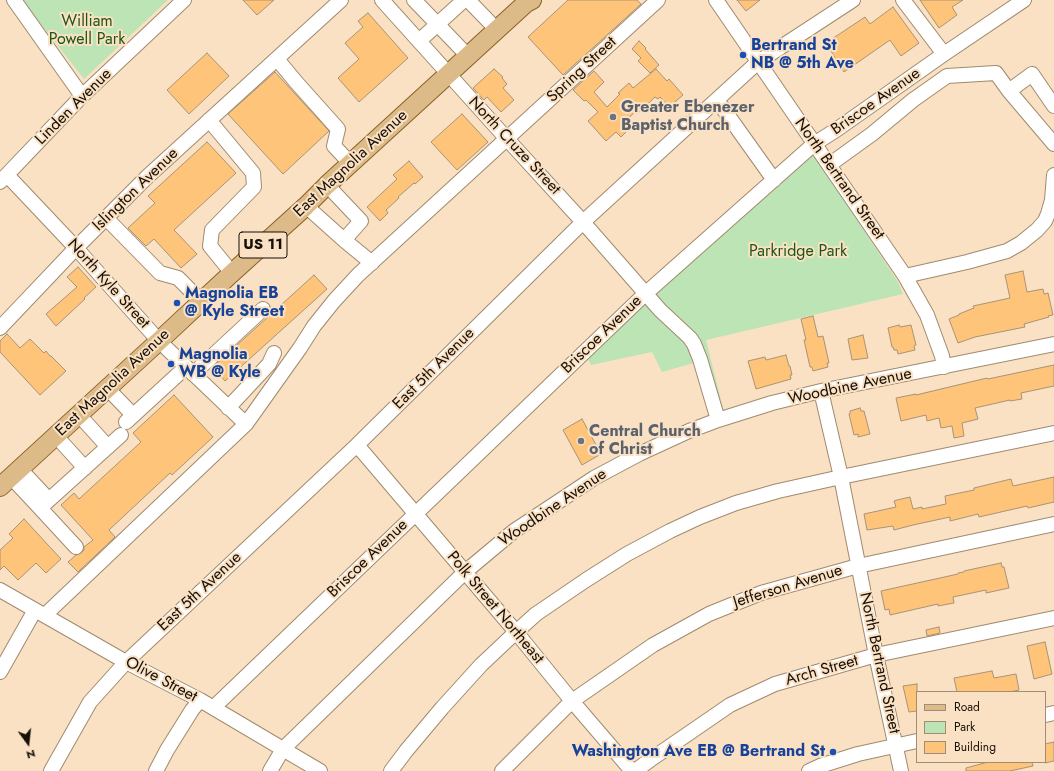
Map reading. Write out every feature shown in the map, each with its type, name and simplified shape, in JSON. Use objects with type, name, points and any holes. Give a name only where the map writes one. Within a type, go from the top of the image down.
[{"type":"main road","name":"East Magnolia Avenue","points":[[10,478],[306,206],[350,163],[528,1]]},
{"type":"street","points":[[14,0],[82,96]]},
{"type":"street","name":"Linden Avenue","points":[[4,178],[82,96],[184,0]]},
{"type":"street","name":"Islington Avenue","points":[[0,328],[76,248],[148,177],[341,0]]},
{"type":"street","name":"North Cruze Street","points":[[382,0],[584,222],[645,294],[690,338],[700,359],[718,420]]},
{"type":"street","points":[[414,0],[468,56]]},
{"type":"street","points":[[418,41],[464,0]]},
{"type":"street","points":[[468,0],[496,30]]},
{"type":"street","name":"Spring Street","points":[[0,672],[40,612],[246,424],[314,326],[334,301],[372,263],[658,0]]},
{"type":"street","name":"North Bertrand Street","points":[[716,0],[905,276],[928,315],[942,356],[944,367]]},
{"type":"street","name":"East 5th Avenue","points":[[51,771],[90,702],[126,662],[357,445],[584,222],[758,62],[853,0]]},
{"type":"street","points":[[903,0],[944,54]]},
{"type":"street","name":"Briscoe Avenue","points":[[213,708],[645,294],[814,144],[1024,0]]},
{"type":"street","points":[[277,59],[338,129],[334,146],[350,163]]},
{"type":"street","points":[[829,165],[872,134],[913,100],[948,76],[996,73],[1009,91],[1053,142]]},
{"type":"street","points":[[1009,91],[1032,74],[1054,106]]},
{"type":"street","points":[[717,100],[774,180]]},
{"type":"street","points":[[209,120],[253,173],[254,187],[212,230],[210,246],[232,273]]},
{"type":"street","points":[[905,276],[967,262],[1006,250],[1021,243],[1037,230],[1045,221],[1052,200],[1054,175]]},
{"type":"street","name":"North Kyle Street","points":[[4,178],[76,248],[159,341],[246,424]]},
{"type":"street","points":[[327,185],[361,221],[344,240]]},
{"type":"street","points":[[306,206],[372,263]]},
{"type":"street","points":[[106,218],[160,274],[178,278],[201,301]]},
{"type":"street","points":[[45,504],[108,447],[127,424],[263,309]]},
{"type":"street","name":"Woodbine Avenue","points":[[270,771],[283,749],[465,572],[514,531],[594,478],[639,454],[689,431],[772,403],[1054,344]]},
{"type":"street","points":[[228,408],[268,364],[274,353]]},
{"type":"street","points":[[108,389],[127,424]]},
{"type":"street","name":"North Bertrand Street","points":[[821,392],[841,477],[876,655],[901,771]]},
{"type":"street","points":[[79,414],[108,447]]},
{"type":"street","points":[[391,771],[442,708],[481,665],[536,614],[627,554],[670,531],[736,503],[778,491],[1054,433]]},
{"type":"street","points":[[56,436],[85,468]]},
{"type":"street","name":"Polk Street Northeast","points":[[357,445],[632,771]]},
{"type":"street","points":[[10,478],[45,504],[76,547]]},
{"type":"street","name":"Jefferson Avenue","points":[[502,771],[572,701],[653,645],[709,614],[761,593],[858,566],[1054,524]]},
{"type":"street","name":"Olive Street","points":[[0,590],[126,662],[200,700],[320,771]]},
{"type":"street","name":"Arch Street","points":[[635,771],[730,706],[775,684],[876,655],[1054,618]]},
{"type":"street","points":[[156,771],[167,750],[200,700]]},
{"type":"street","points":[[809,771],[858,754],[916,741]]},
{"type":"green space","name":"William Powell Park","points":[[22,0],[168,0],[84,79]]},
{"type":"green space","name":"Parkridge Park","points":[[811,151],[898,282],[903,294],[706,340],[724,412],[712,415],[697,362],[662,372],[652,352],[591,365],[586,355]]},
{"type":"building","points":[[243,0],[274,0],[257,15]]},
{"type":"building","points":[[568,0],[637,0],[641,4],[563,75],[528,37]]},
{"type":"building","points":[[737,0],[760,0],[746,11]]},
{"type":"building","points":[[920,0],[963,0],[952,7],[957,15],[939,28]]},
{"type":"building","points":[[893,7],[919,43],[901,56],[890,40],[844,72],[826,43],[865,17],[870,24]]},
{"type":"building","points":[[368,13],[408,58],[359,102],[338,78],[359,59],[345,43],[363,27],[358,21]]},
{"type":"building","points":[[639,41],[659,65],[650,73],[638,61],[641,58],[632,49]]},
{"type":"building","points":[[207,53],[229,76],[189,114],[167,90]]},
{"type":"building","points":[[494,69],[503,77],[502,78],[507,84],[503,88],[514,100],[501,112],[487,97],[484,100],[473,88]]},
{"type":"building","points":[[656,69],[667,81],[669,79],[683,95],[670,106],[660,97],[658,99],[655,97],[637,114],[635,112],[622,124],[628,130],[621,137],[616,132],[606,141],[588,121],[598,112],[573,90],[594,71],[604,82],[594,92],[607,107],[620,94],[618,93],[629,83],[633,88]]},
{"type":"building","points":[[275,72],[329,131],[283,174],[228,114]]},
{"type":"building","points":[[462,114],[488,142],[457,170],[431,142]]},
{"type":"building","points":[[207,142],[236,173],[174,230],[197,254],[181,268],[154,239],[146,246],[128,228],[155,203],[148,196]]},
{"type":"building","points":[[409,161],[423,177],[398,197],[399,198],[386,210],[388,213],[380,221],[367,207],[397,179],[393,175]]},
{"type":"building","points":[[78,267],[96,287],[56,326],[46,314],[77,287],[67,277]]},
{"type":"building","points":[[1023,271],[1027,292],[1043,289],[1044,294],[1048,293],[1053,315],[1024,324],[1025,327],[975,337],[958,343],[949,319],[974,308],[973,306],[1010,298],[1005,275]]},
{"type":"building","points":[[314,275],[327,289],[225,381],[213,367]]},
{"type":"building","points":[[813,316],[818,337],[823,336],[829,363],[827,363],[828,367],[813,371],[812,367],[810,367],[801,319]]},
{"type":"building","points":[[899,325],[900,327],[911,325],[916,345],[914,346],[915,350],[898,354],[897,350],[894,350],[892,347],[888,328]]},
{"type":"building","points":[[7,334],[20,348],[30,339],[44,353],[46,351],[66,371],[40,395],[0,352],[0,341]]},
{"type":"building","points":[[863,335],[868,358],[852,360],[848,339]]},
{"type":"building","points":[[786,355],[792,375],[790,375],[791,379],[756,389],[748,361],[765,357],[766,360]]},
{"type":"building","points":[[1054,365],[1054,386],[1021,393],[1022,399],[1010,400],[975,408],[978,419],[962,423],[964,436],[954,438],[952,426],[941,428],[939,418],[927,421],[926,415],[901,421],[896,398]]},
{"type":"building","points":[[174,395],[213,437],[172,475],[170,473],[109,530],[115,537],[78,572],[68,562],[76,555],[81,553],[84,550],[84,547],[93,540],[61,505],[74,493],[79,499],[141,442],[133,433]]},
{"type":"building","points":[[860,408],[861,411],[864,411],[870,434],[858,437],[858,434],[854,435],[849,414],[850,411]]},
{"type":"building","points":[[582,419],[601,454],[582,465],[563,430]]},
{"type":"building","points":[[1054,477],[1054,502],[1028,508],[1027,506],[979,517],[978,514],[950,521],[950,517],[894,530],[893,526],[867,530],[864,514],[896,507],[894,501],[897,500],[910,497],[913,509],[922,507],[922,509],[946,504],[945,496],[974,490],[974,488],[1011,479],[1013,486]]},
{"type":"building","points":[[24,519],[61,559],[46,573],[36,563],[18,580],[4,566],[0,570],[0,550],[13,538],[9,534]]},
{"type":"building","points":[[1001,563],[1002,567],[1004,567],[1009,588],[986,593],[986,590],[953,597],[954,603],[938,606],[938,604],[890,615],[889,609],[885,610],[881,591]]},
{"type":"building","points":[[939,627],[940,633],[927,636],[926,630]]},
{"type":"building","points":[[1045,642],[1052,674],[1034,679],[1027,646]]},
{"type":"building","points":[[992,671],[994,678],[1016,674],[1019,690],[957,691],[954,678]]},
{"type":"building","points":[[917,684],[916,711],[909,712],[903,686]]},
{"type":"building","points":[[1054,742],[1054,761],[1046,763],[1046,744]]},
{"type":"building","points":[[984,763],[1032,763],[1033,766],[1010,771],[966,771],[966,768]]},
{"type":"place","name":"Bertrand St NB @ 5th Ave","points":[[743,55]]},
{"type":"place","name":"Greater Ebenezer Baptist Church","points":[[613,117]]},
{"type":"place","name":"Magnolia EB @ Kyle Street","points":[[177,303]]},
{"type":"place","name":"Magnolia WB @ Kyle","points":[[171,364]]},
{"type":"place","name":"Central Church of Christ","points":[[581,441]]},
{"type":"place","name":"Washington Ave EB @ Bertrand St","points":[[833,752]]}]
